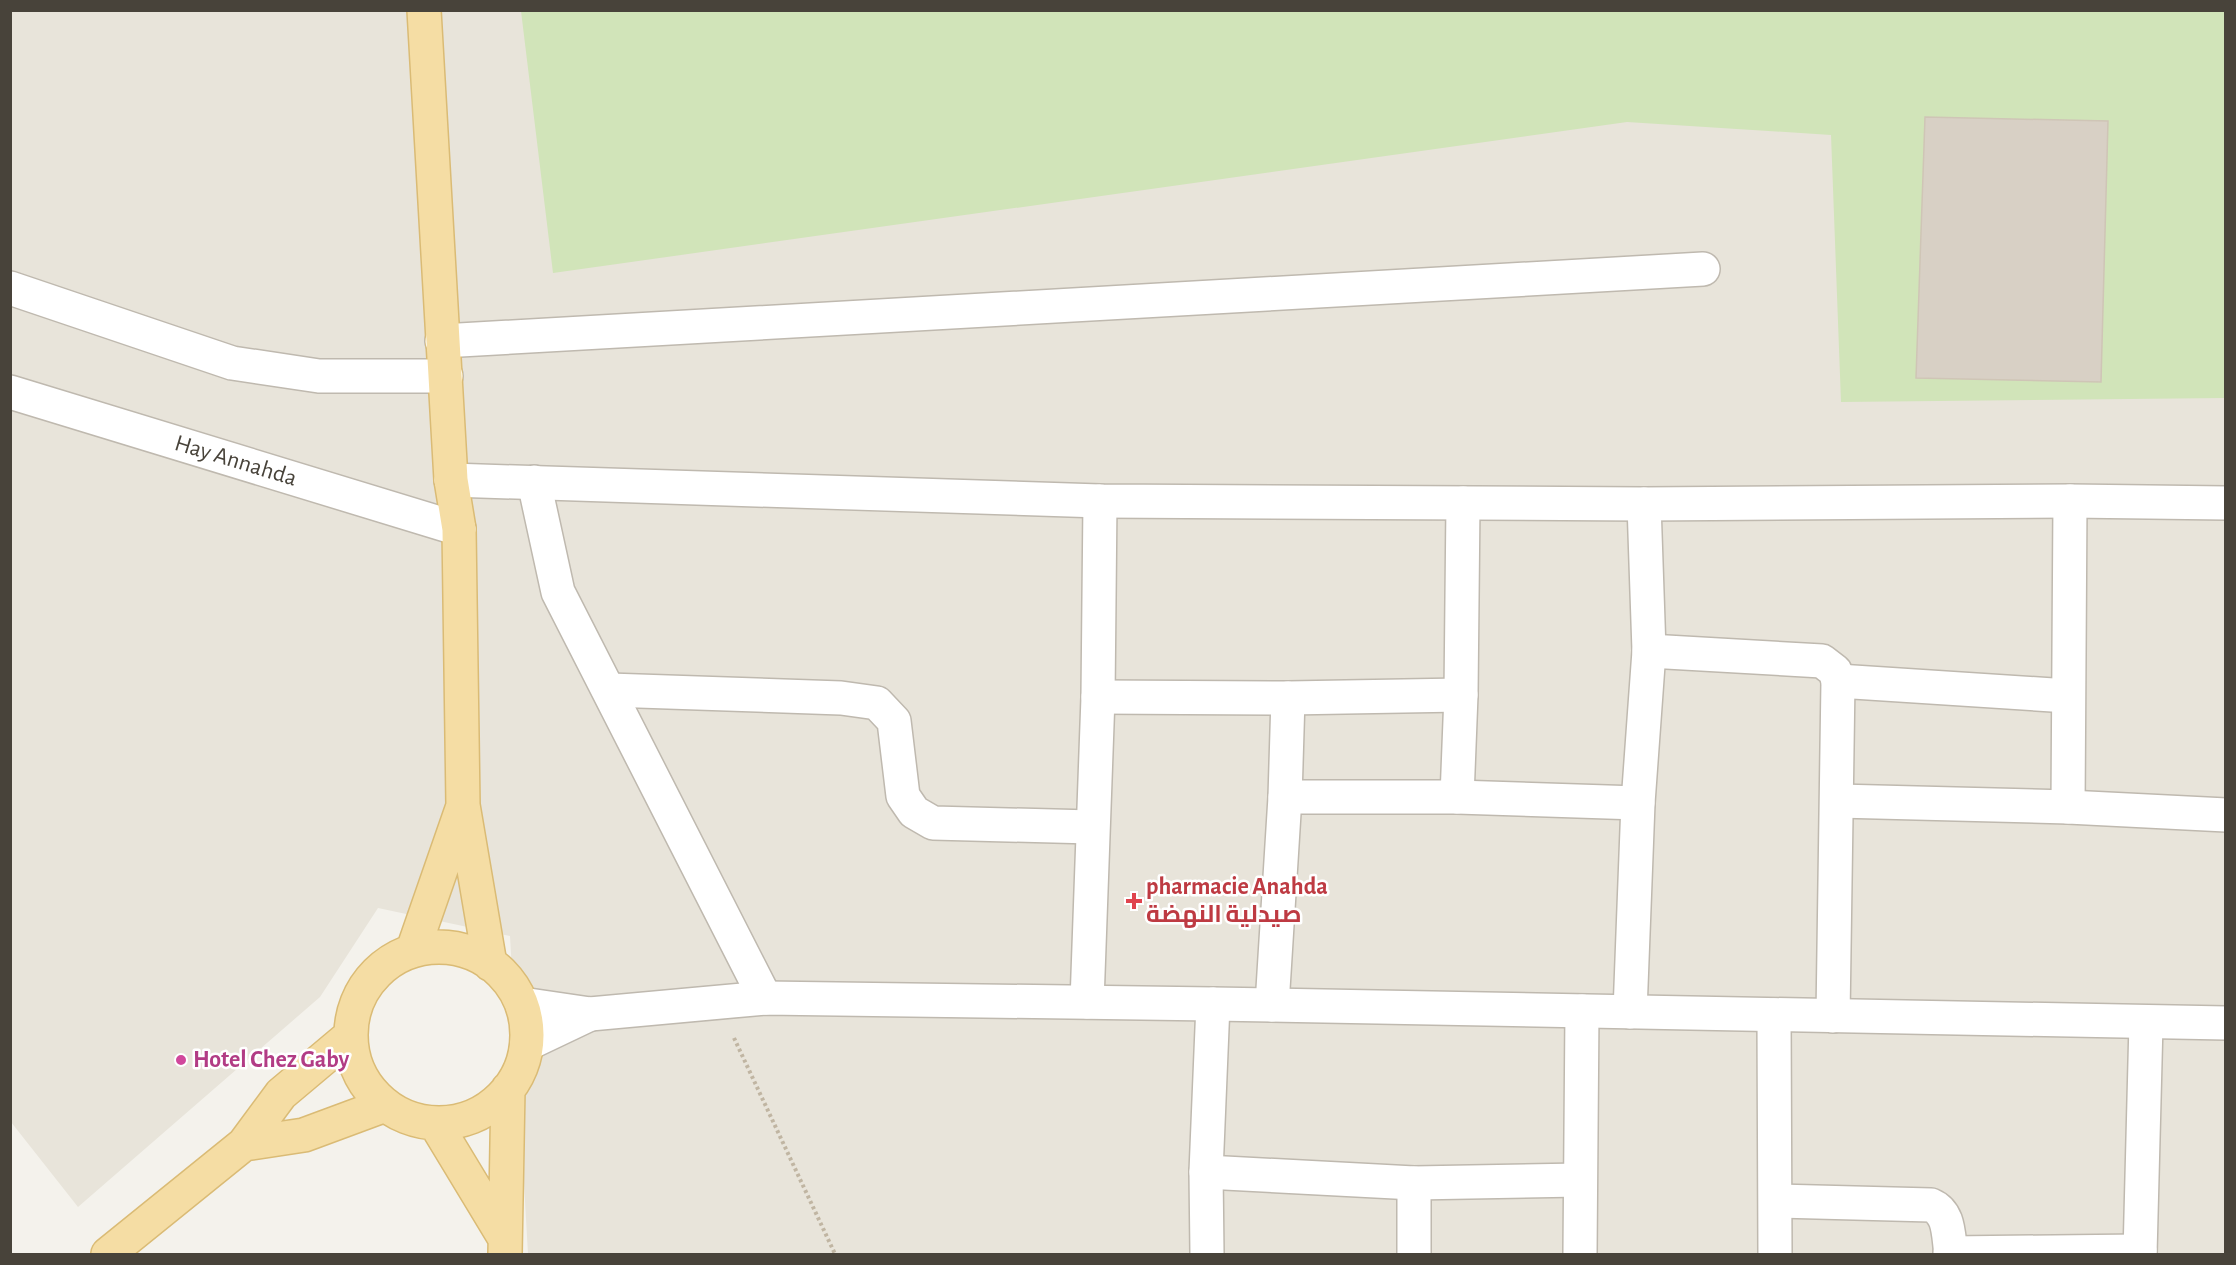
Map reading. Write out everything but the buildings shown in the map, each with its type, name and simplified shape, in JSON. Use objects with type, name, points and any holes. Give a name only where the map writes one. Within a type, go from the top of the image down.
[{"type":"main road","points":[[424,10],[451,480],[459,529],[463,805],[490,964]]},
{"type":"main road","points":[[413,951],[463,805]]},
{"type":"main road","points":[[440,947],[467,951],[490,964],[510,982],[522,1004],[526,1024],[527,1044],[520,1068],[508,1089],[487,1108],[462,1120],[435,1123],[408,1118],[385,1105],[367,1086],[355,1062],[350,1036],[355,1008],[368,983],[388,963],[413,951],[440,947]]},
{"type":"main road","points":[[108,1254],[244,1144],[281,1094],[350,1036]]},
{"type":"main road","points":[[505,1246],[508,1089]]},
{"type":"main road","points":[[244,1144],[304,1135],[385,1105]]},
{"type":"main road","points":[[435,1123],[505,1246]]},
{"type":"street","points":[[442,341],[1704,269]]},
{"type":"street","points":[[10,288],[232,363],[319,376],[446,376]]},
{"type":"street","name":"Hay Annahda","points":[[10,392],[459,529]]},
{"type":"street","points":[[451,480],[1100,501],[1644,504],[2070,501],[2226,503]]},
{"type":"street","points":[[534,482],[558,592],[765,998]]},
{"type":"street","points":[[1087,1002],[1098,697],[1100,501]]},
{"type":"street","points":[[2068,807],[2070,501]]},
{"type":"street","points":[[1457,796],[1461,695],[1463,503]]},
{"type":"street","points":[[1630,1012],[1638,803],[1648,651],[1644,504]]},
{"type":"street","points":[[1648,651],[1822,661],[1829,664],[1835,671],[1838,681],[1838,801],[1833,1016]]},
{"type":"street","points":[[1838,681],[2068,696]]},
{"type":"street","points":[[609,690],[841,698],[877,703],[894,721],[903,796],[914,812],[933,823],[1092,826]]},
{"type":"street","points":[[1098,697],[1288,698],[1461,695]]},
{"type":"street","points":[[1272,1005],[1286,797],[1288,698]]},
{"type":"street","points":[[1286,797],[1457,796],[1638,803]]},
{"type":"street","points":[[1838,801],[2068,807],[2226,815]]},
{"type":"street","points":[[522,1004],[590,1014],[765,998],[2226,1023]]},
{"type":"street","points":[[1207,1254],[1206,1172],[1213,1004]]},
{"type":"street","points":[[1580,1254],[1582,1011]]},
{"type":"street","points":[[527,1044],[590,1014]]},
{"type":"street","points":[[1774,1015],[1775,1254]]},
{"type":"street","points":[[1776,1201],[1931,1205],[1939,1208],[1945,1215],[1951,1254],[2140,1253],[2146,1023]]},
{"type":"street","points":[[1206,1172],[1414,1183],[1580,1180]]},
{"type":"street","points":[[1414,1183],[1414,1254]]},
{"type":"path","points":[[718,1002],[835,1254]]},
{"type":"shaded area","points":[[10,11],[2225,11],[2225,1254],[528,1254],[510,936],[378,908],[320,997],[78,1207],[11,1122]]},
{"type":"green space","points":[[521,11],[2225,11],[2225,398],[1841,402],[1831,135],[1627,122],[553,273]]},
{"type":"place","name":"pharmacie Anahda صيدلية النهضة","points":[[1134,901]]},
{"type":"place","name":"Hotel Chez Gaby","points":[[181,1060]]}]
